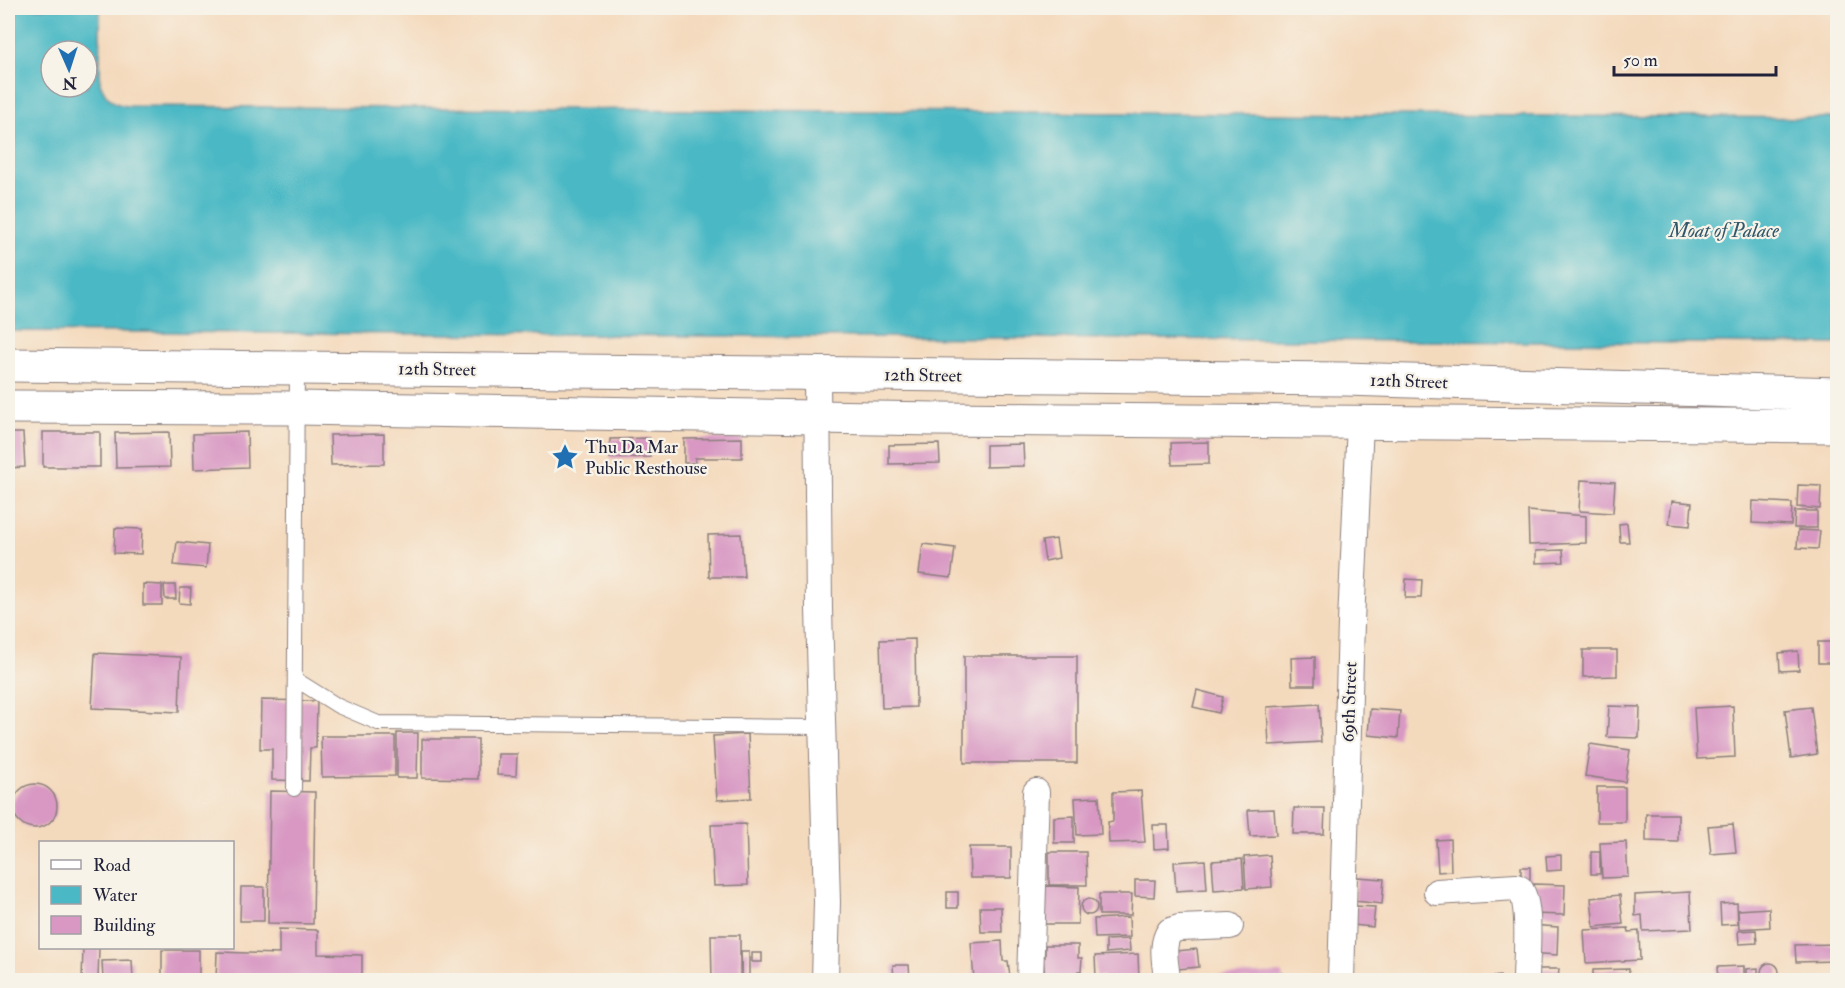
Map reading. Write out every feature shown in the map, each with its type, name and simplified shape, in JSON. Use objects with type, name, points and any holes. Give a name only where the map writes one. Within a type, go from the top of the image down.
[{"type":"main road","name":"12th Street","points":[[8,365],[297,366],[1345,379],[1838,394]]},
{"type":"main road","points":[[8,407],[297,408],[817,418],[1838,426]]},
{"type":"street","points":[[817,374],[818,596],[827,902],[825,981]]},
{"type":"street","name":"69th Street","points":[[1341,981],[1351,622],[1360,423]]},
{"type":"street","points":[[1030,981],[1036,792]]},
{"type":"street","points":[[1437,892],[1516,887],[1520,889],[1526,900],[1527,913],[1526,981]]},
{"type":"street","points":[[1167,981],[1164,944],[1170,931],[1179,928],[1230,926]]},
{"type":"lane","points":[[294,789],[297,366]]},
{"type":"lane","points":[[295,679],[338,706],[378,723],[822,727]]},
{"type":"water","name":"Moat of Palace","points":[[8,8],[100,8],[100,83],[111,100],[129,106],[1837,118],[1837,344],[8,331]]},
{"type":"building","points":[[43,432],[100,432],[100,467],[43,467]]},
{"type":"building","points":[[169,432],[170,467],[116,468],[115,433]]},
{"type":"building","points":[[247,432],[248,467],[194,469],[193,434]]},
{"type":"building","points":[[8,433],[23,433],[25,467],[8,468]]},
{"type":"building","points":[[384,434],[384,464],[331,465],[330,435]]},
{"type":"building","points":[[650,438],[650,457],[610,458],[610,439]]},
{"type":"building","points":[[742,438],[742,458],[695,458],[695,463],[684,463],[684,439]]},
{"type":"building","points":[[1209,442],[1209,464],[1172,465],[1171,443]]},
{"type":"building","points":[[939,444],[940,463],[889,464],[889,445]]},
{"type":"building","points":[[1023,444],[1024,466],[986,467],[986,445]]},
{"type":"building","points":[[1581,480],[1615,482],[1613,513],[1579,511]]},
{"type":"building","points":[[1798,485],[1821,486],[1820,509],[1797,507]]},
{"type":"building","points":[[1672,501],[1692,503],[1690,526],[1669,524]]},
{"type":"building","points":[[1753,501],[1792,503],[1791,525],[1752,523]]},
{"type":"building","points":[[1528,511],[1586,516],[1586,543],[1529,545]]},
{"type":"building","points":[[1795,511],[1817,511],[1817,528],[1794,528]]},
{"type":"building","points":[[1627,523],[1629,542],[1620,542],[1619,524]]},
{"type":"building","points":[[115,528],[142,529],[141,554],[114,553]]},
{"type":"building","points":[[1798,530],[1820,531],[1818,549],[1797,548]]},
{"type":"building","points":[[741,534],[744,577],[709,577],[708,535]]},
{"type":"building","points":[[1056,539],[1059,558],[1045,561],[1042,541]]},
{"type":"building","points":[[177,542],[208,545],[206,568],[174,565]]},
{"type":"building","points":[[923,544],[955,548],[951,578],[919,574]]},
{"type":"building","points":[[1563,550],[1564,562],[1536,563],[1536,551]]},
{"type":"building","points":[[1406,579],[1422,580],[1421,598],[1405,598]]},
{"type":"building","points":[[143,584],[162,585],[162,605],[143,605]]},
{"type":"building","points":[[164,585],[175,585],[176,599],[165,599]]},
{"type":"building","points":[[180,588],[191,588],[190,604],[179,603]]},
{"type":"building","points":[[915,639],[916,707],[882,708],[880,640]]},
{"type":"building","points":[[1818,642],[1838,642],[1838,663],[1818,663]]},
{"type":"building","points":[[1583,650],[1617,650],[1617,676],[1583,677]]},
{"type":"building","points":[[1798,651],[1799,670],[1780,671],[1779,653]]},
{"type":"building","points":[[95,653],[181,657],[179,712],[92,708]]},
{"type":"building","points":[[964,656],[1077,656],[1077,763],[964,763]]},
{"type":"building","points":[[1315,657],[1315,685],[1292,685],[1291,658]]},
{"type":"building","points":[[1197,690],[1223,697],[1219,713],[1193,707]]},
{"type":"building","points":[[261,700],[317,701],[316,748],[310,748],[309,781],[272,780],[272,749],[260,749]]},
{"type":"building","points":[[1319,704],[1321,742],[1269,745],[1267,707]]},
{"type":"building","points":[[1609,706],[1640,707],[1639,738],[1607,737]]},
{"type":"building","points":[[1733,706],[1735,757],[1697,759],[1694,708]]},
{"type":"building","points":[[1811,707],[1817,754],[1791,758],[1785,710]]},
{"type":"building","points":[[1370,709],[1400,711],[1398,738],[1368,735]]},
{"type":"building","points":[[397,733],[418,733],[417,778],[397,778]]},
{"type":"building","points":[[748,734],[751,798],[717,800],[713,736]]},
{"type":"building","points":[[321,736],[395,736],[395,776],[322,777]]},
{"type":"building","points":[[422,739],[478,739],[478,779],[422,778]]},
{"type":"building","points":[[1590,744],[1630,750],[1625,782],[1585,776]]},
{"type":"building","points":[[498,754],[517,754],[516,776],[497,775]]},
{"type":"building","points":[[35,784],[50,791],[57,806],[50,821],[35,828],[20,821],[13,806],[20,791]]},
{"type":"building","points":[[1597,787],[1625,787],[1625,822],[1597,822]]},
{"type":"building","points":[[270,791],[315,792],[313,924],[268,923]]},
{"type":"building","points":[[1141,791],[1145,842],[1109,843],[1108,822],[1113,821],[1113,792]]},
{"type":"building","points":[[1099,797],[1101,834],[1077,835],[1075,798]]},
{"type":"building","points":[[1294,808],[1325,808],[1324,834],[1293,834]]},
{"type":"building","points":[[1274,809],[1276,835],[1250,836],[1248,810]]},
{"type":"building","points":[[1646,814],[1678,814],[1678,842],[1646,841]]},
{"type":"building","points":[[1074,816],[1074,843],[1054,843],[1054,817]]},
{"type":"building","points":[[746,824],[748,885],[714,886],[711,825]]},
{"type":"building","points":[[1733,824],[1736,852],[1711,854],[1708,826]]},
{"type":"building","points":[[1153,825],[1168,825],[1169,848],[1154,849]]},
{"type":"building","points":[[1450,839],[1451,871],[1438,872],[1436,840]]},
{"type":"building","points":[[1626,842],[1628,877],[1602,878],[1600,843]]},
{"type":"building","points":[[969,847],[1011,847],[1011,878],[970,878]]},
{"type":"building","points":[[1049,852],[1086,852],[1087,885],[1049,885]]},
{"type":"building","points":[[1591,852],[1600,852],[1600,874],[1591,874]]},
{"type":"building","points":[[1270,855],[1272,887],[1246,889],[1244,857]]},
{"type":"building","points":[[1561,855],[1561,870],[1547,871],[1546,856]]},
{"type":"building","points":[[1242,859],[1244,888],[1214,890],[1212,861]]},
{"type":"building","points":[[1205,860],[1207,889],[1176,891],[1174,862]]},
{"type":"building","points":[[1521,867],[1530,867],[1530,886],[1521,886]]},
{"type":"building","points":[[1357,877],[1384,879],[1382,904],[1355,901]]},
{"type":"building","points":[[1135,880],[1155,880],[1154,897],[1135,896]]},
{"type":"building","points":[[1533,884],[1565,885],[1564,915],[1532,914]]},
{"type":"building","points":[[1044,886],[1079,887],[1078,924],[1043,924]]},
{"type":"building","points":[[241,887],[264,887],[264,921],[240,921]]},
{"type":"building","points":[[947,892],[958,892],[958,908],[947,908]]},
{"type":"building","points":[[1690,892],[1692,929],[1643,931],[1642,915],[1635,916],[1635,895]]},
{"type":"building","points":[[1099,894],[1132,894],[1131,915],[1099,915]]},
{"type":"building","points":[[1620,895],[1623,924],[1594,927],[1591,898]]},
{"type":"building","points":[[1086,899],[1092,899],[1097,907],[1095,913],[1086,915],[1081,910],[1081,904]]},
{"type":"building","points":[[1737,903],[1738,924],[1721,925],[1720,904]]},
{"type":"building","points":[[1355,906],[1375,907],[1373,927],[1353,925]]},
{"type":"building","points":[[980,907],[1001,907],[1002,932],[981,932]]},
{"type":"building","points":[[1769,908],[1770,927],[1739,929],[1738,910]]},
{"type":"building","points":[[1129,917],[1130,937],[1095,938],[1094,919]]},
{"type":"building","points":[[1530,925],[1558,927],[1557,955],[1529,953]]},
{"type":"building","points":[[1628,928],[1629,932],[1639,931],[1640,960],[1586,963],[1584,930]]},
{"type":"building","points":[[279,929],[318,930],[318,954],[362,955],[362,980],[216,980],[217,952],[279,954]]},
{"type":"building","points":[[1756,930],[1757,943],[1739,944],[1738,931]]},
{"type":"building","points":[[711,935],[740,935],[740,980],[712,980]]},
{"type":"building","points":[[1129,939],[1130,951],[1106,953],[1106,940]]},
{"type":"building","points":[[1002,941],[1003,961],[1008,961],[1010,977],[974,980],[971,943]]},
{"type":"building","points":[[1836,944],[1836,961],[1796,962],[1795,945]]},
{"type":"building","points":[[1045,945],[1078,945],[1078,958],[1082,958],[1078,979],[1045,979],[1043,957],[1045,957]]},
{"type":"building","points":[[83,949],[99,949],[98,980],[82,980]]},
{"type":"building","points":[[1197,949],[1199,967],[1178,969],[1176,951]]},
{"type":"building","points":[[162,950],[199,950],[199,980],[162,980]]},
{"type":"building","points":[[741,951],[749,951],[749,980],[742,980]]},
{"type":"building","points":[[752,953],[762,953],[762,962],[752,962]]},
{"type":"building","points":[[1138,954],[1139,980],[1104,980],[1103,976],[1096,977],[1095,956]]},
{"type":"building","points":[[132,960],[133,980],[103,980],[102,961]]},
{"type":"building","points":[[1766,963],[1774,963],[1779,968],[1777,979],[1766,981],[1761,976],[1761,968]]},
{"type":"building","points":[[893,965],[909,965],[910,980],[894,980]]},
{"type":"building","points":[[1744,966],[1744,980],[1718,980],[1717,967]]},
{"type":"building","points":[[1758,968],[1758,980],[1746,980],[1746,969]]},
{"type":"building","points":[[1536,969],[1559,969],[1558,980],[1536,980]]},
{"type":"building","points":[[1629,969],[1629,980],[1593,980],[1593,970]]},
{"type":"building","points":[[1282,973],[1283,980],[1188,980],[1188,977]]},
{"type":"building","points":[[1500,976],[1500,980],[1476,980],[1476,979]]},
{"type":"place","name":"Thu Da Mar Public Resthouse","points":[[565,457]]}]
